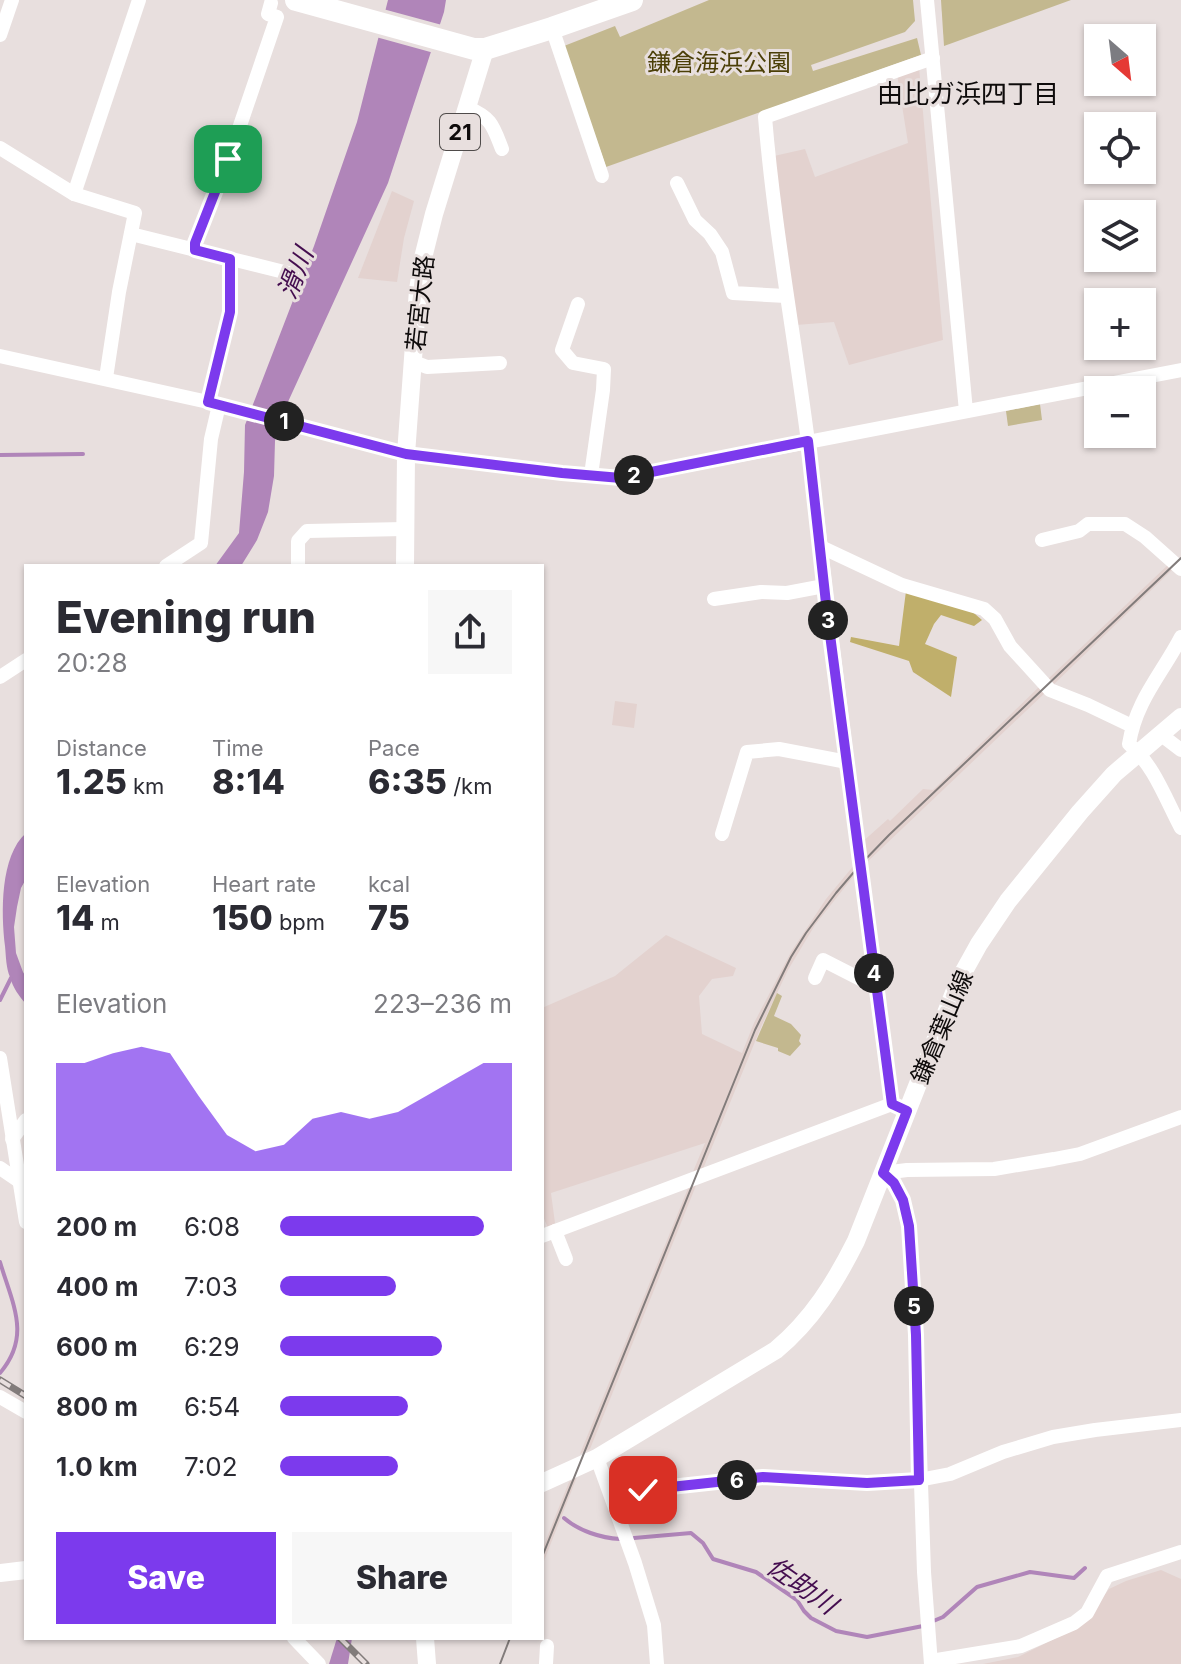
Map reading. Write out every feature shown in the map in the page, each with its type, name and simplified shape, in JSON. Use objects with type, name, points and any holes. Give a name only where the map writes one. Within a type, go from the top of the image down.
[{"type":"highway","points":[[296,0],[474,49],[485,49],[632,0]]},
{"type":"main road","name":"若宮大路","points":[[405,564],[406,454],[418,290],[441,191],[485,49]]},
{"type":"main road","name":"鎌倉葉山線","points":[[544,1482],[597,1458],[776,1350],[795,1334],[840,1272],[856,1241],[883,1173],[899,1108],[979,944],[1008,901],[1080,812],[1114,774],[1181,717]]},
{"type":"main road","points":[[0,1573],[24,1570]]},
{"type":"main road","points":[[425,1640],[427,1664]]},
{"type":"street","points":[[0,35],[12,0]]},
{"type":"street","points":[[74,194],[139,0]]},
{"type":"street","points":[[927,0],[966,411]]},
{"type":"street","points":[[195,250],[277,17],[268,14],[271,3]]},
{"type":"street","points":[[552,28],[602,176]]},
{"type":"street","points":[[566,1259],[549,1234],[899,1108],[876,987],[765,117],[933,58]]},
{"type":"street","points":[[468,108],[491,122],[502,149]]},
{"type":"street","points":[[0,148],[74,194],[135,213],[106,378]]},
{"type":"street","points":[[677,183],[695,220],[710,234],[722,252],[733,293],[786,296]]},
{"type":"street","points":[[131,234],[292,274]]},
{"type":"street","points":[[169,564],[201,543],[214,403],[230,312],[230,259]]},
{"type":"street","points":[[578,304],[562,350],[573,363],[604,369],[591,475]]},
{"type":"street","points":[[0,356],[214,403],[406,454],[621,478],[1181,370]]},
{"type":"street","points":[[414,362],[427,367],[500,363]]},
{"type":"street","points":[[1042,540],[1079,531],[1088,524],[1125,524],[1181,569]]},
{"type":"street","points":[[298,564],[298,541],[307,531],[404,529]]},
{"type":"street","points":[[819,546],[902,585],[984,609],[995,619],[1010,646],[1050,690],[1132,726]]},
{"type":"street","points":[[714,599],[761,592],[787,593],[824,586]]},
{"type":"street","points":[[1181,637],[1144,697],[1132,726],[1129,744],[1149,767],[1181,828]]},
{"type":"street","points":[[0,677],[24,661]]},
{"type":"street","points":[[1160,734],[1181,750]]},
{"type":"street","points":[[722,834],[747,752],[779,749],[847,762]]},
{"type":"street","points":[[815,978],[823,960],[876,987]]},
{"type":"street","points":[[0,1058],[24,1210]]},
{"type":"street","points":[[883,1173],[994,1169],[1054,1159],[1080,1154],[1181,1117]]},
{"type":"street","points":[[12,1139],[24,1123]]},
{"type":"street","points":[[0,1168],[19,1181]]},
{"type":"street","points":[[883,1173],[894,1183],[903,1200],[909,1226],[916,1335],[919,1480],[931,1662],[1021,1646],[1074,1623],[1087,1613],[1107,1576],[1181,1552]]},
{"type":"street","points":[[0,1397],[24,1411]]},
{"type":"street","points":[[612,1497],[636,1491],[763,1477],[854,1483],[919,1480],[950,1474],[1003,1452],[1053,1437],[1180,1422]]},
{"type":"street","points":[[597,1458],[654,1625],[657,1664]]},
{"type":"street","points":[[296,1640],[319,1664]]},
{"type":"street","points":[[546,1664],[547,1646]]},
{"type":"shaded area","points":[[388,0],[446,0],[388,183],[282,415],[275,441],[274,476],[268,512],[257,540],[242,564],[216,564],[239,533],[245,425],[314,246],[357,122]]},
{"type":"shaded area","points":[[919,67],[943,340],[849,365],[834,322],[796,325],[774,156],[805,149],[815,177],[908,143],[897,74]]},
{"type":"shaded area","points":[[392,191],[414,201],[397,282],[358,278]]},
{"type":"shaded area","points":[[1170,563],[1174,568],[1051,687],[1046,681]]},
{"type":"shaded area","points":[[906,591],[968,608],[982,620],[974,626],[941,615],[925,644],[957,657],[951,697],[913,672],[909,661],[850,642],[851,637],[899,646]]},
{"type":"shaded area","points":[[1041,685],[1047,691],[863,866],[860,844],[888,819],[890,821],[923,789],[933,790]]},
{"type":"shaded area","points":[[615,701],[637,704],[634,728],[612,725]]},
{"type":"shaded area","points":[[24,835],[24,883],[14,927],[16,953],[24,974],[24,1001],[8,970],[3,918],[4,886],[17,843]]},
{"type":"shaded area","points":[[855,864],[856,873],[815,925],[788,970],[761,1027],[703,1169],[692,1174],[705,1143],[551,1193],[555,1223],[548,1228],[544,1219],[544,1007],[615,976],[666,935],[736,968],[733,976],[712,979],[699,996],[702,1034],[742,1053],[791,952],[826,899]]},
{"type":"shaded area","points":[[697,1183],[590,1449],[580,1454],[689,1186]]},
{"type":"shaded area","points":[[577,1477],[544,1561],[544,1545],[569,1482]]},
{"type":"shaded area","points":[[1161,1570],[1181,1579],[1181,1664],[983,1664],[1018,1657],[1076,1628],[1109,1589]]},
{"type":"shaded area","points":[[336,1640],[352,1640],[348,1664],[329,1664]]},
{"type":"green space","name":"鎌倉海浜公園","points":[[709,0],[913,0],[915,21],[905,32],[811,65],[813,71],[917,38],[921,55],[606,167],[564,46],[615,26],[620,37]]},
{"type":"green space","points":[[941,0],[1071,0],[944,46]]},
{"type":"green space","points":[[1040,404],[1042,420],[1008,426],[1006,411]]},
{"type":"green space","points":[[777,993],[782,996],[774,1016],[791,1024],[801,1035],[801,1044],[790,1056],[778,1051],[778,1048],[756,1041]]},
{"type":"pier","points":[[383,9],[442,25],[434,53],[376,37]]},
{"type":"waterway","points":[[0,455],[83,454]]},
{"type":"waterway","points":[[0,1000],[11,978]]},
{"type":"waterway","points":[[0,1262],[14,1305],[17,1332],[10,1359],[0,1373]]},
{"type":"waterway","name":"佐助川","points":[[564,1518],[590,1533],[620,1539]]},
{"type":"waterway","name":"佐助川","points":[[634,1538],[691,1533],[703,1543],[713,1559],[756,1572],[797,1600],[811,1618],[836,1631],[867,1637],[923,1626]]},
{"type":"waterway","name":"佐助川","points":[[931,1622],[943,1617],[977,1587],[1030,1572],[1074,1578],[1085,1568]]},
{"type":"tram line","points":[[544,1552],[755,1030],[806,933],[836,893],[889,835],[1181,558]]},
{"type":"tram line","points":[[500,1664],[509,1640]]},
{"type":"railway","points":[[0,1380],[24,1395]]},
{"type":"railway","points":[[342,1640],[366,1664]]},
{"type":"district","name":"由比ガ浜四丁目","points":[[968,93]]},
{"type":"route","points":[[228,159],[195,243],[195,250],[230,259],[230,312],[208,402],[406,454],[621,478],[808,441],[827,612],[892,1104],[907,1111],[883,1173],[894,1183],[903,1200],[909,1226],[916,1335],[919,1480],[867,1483],[763,1477],[643,1490]]},
{"type":"water label","name":"滑川","points":[[295,273]]}]
